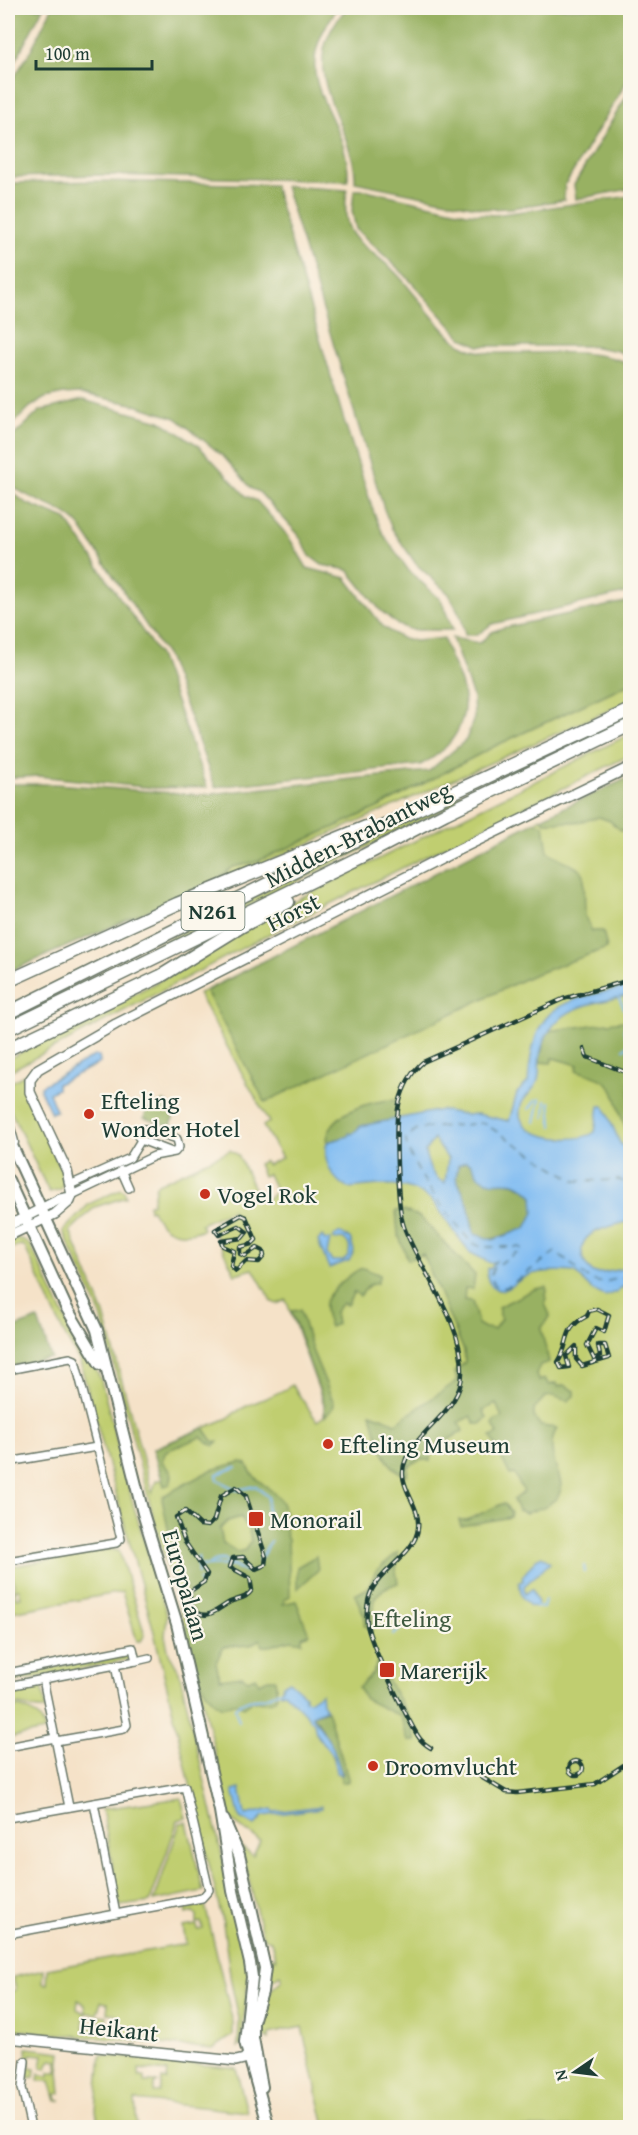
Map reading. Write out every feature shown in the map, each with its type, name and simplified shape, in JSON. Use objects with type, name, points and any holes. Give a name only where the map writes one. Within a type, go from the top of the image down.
[{"type":"highway","name":"Midden-Brabantweg","points":[[8,1013],[418,809],[630,710]]},
{"type":"highway","name":"Midden-Brabantweg","points":[[8,1029],[630,725]]},
{"type":"highway","name":"N261","points":[[8,981],[177,904],[397,814],[418,809]]},
{"type":"highway","name":"N261","points":[[8,1049],[161,976],[363,856]]},
{"type":"highway","points":[[8,1128],[10,1139]]},
{"type":"main road","name":"Europalaan","points":[[10,1139],[97,1330],[105,1373],[143,1513],[177,1624],[220,1811],[233,1891],[252,1977],[245,2024],[269,2127]]},
{"type":"main road","name":"Europalaan","points":[[8,1180],[66,1307],[105,1373]]},
{"type":"street","name":"Horst","points":[[72,1196],[72,1184],[30,1092],[30,1080],[38,1069],[117,1024],[432,863],[630,767]]},
{"type":"street","points":[[8,1236],[27,1222],[72,1196],[154,1156],[172,1152],[177,1150],[179,1143],[171,1136],[142,1128],[137,1133],[141,1140],[172,1152]]},
{"type":"street","points":[[72,1184],[130,1158],[141,1140]]},
{"type":"street","points":[[119,1164],[129,1188]]},
{"type":"street","points":[[8,1226],[27,1222]]},
{"type":"street","points":[[8,1371],[70,1358],[76,1364],[121,1539],[116,1543],[8,1561]]},
{"type":"street","points":[[8,1462],[97,1447]]},
{"type":"street","points":[[8,1673],[133,1648],[136,1661]]},
{"type":"street","points":[[8,1686],[149,1658]]},
{"type":"street","points":[[8,1747],[124,1729],[127,1725],[115,1665]]},
{"type":"street","points":[[43,1679],[69,1807]]},
{"type":"street","points":[[8,1818],[185,1787],[209,1890],[202,1898],[8,1934]]},
{"type":"street","points":[[94,1803],[116,1914]]},
{"type":"street","name":"Heikant","points":[[8,2038],[226,2059],[234,2054],[251,2051]]},
{"type":"street","points":[[25,2061],[22,2088],[31,2127]]},
{"type":"green space","points":[[8,8],[43,8],[8,75]]},
{"type":"green space","points":[[52,8],[338,8],[322,34],[315,57],[316,78],[346,157],[348,181],[105,175],[8,177],[8,87],[30,52]]},
{"type":"green space","points":[[347,8],[630,8],[630,76],[565,185],[564,200],[511,208],[486,209],[355,182],[352,159],[331,102],[323,71],[323,55],[327,40],[334,24]]},
{"type":"green space","points":[[630,90],[630,189],[576,199],[574,185]]},
{"type":"green space","points":[[101,181],[274,185],[374,513],[383,534],[409,571],[441,600],[453,630],[412,630],[398,625],[380,610],[348,570],[322,565],[310,556],[298,534],[259,492],[252,489],[223,456],[176,418],[132,404],[79,393],[45,398],[30,407],[8,429],[8,183]]},
{"type":"green space","points":[[285,186],[347,190],[345,207],[347,221],[356,239],[396,273],[447,333],[464,346],[490,353],[589,354],[630,364],[630,592],[492,624],[477,635],[465,635],[461,617],[449,594],[416,564],[392,529]]},
{"type":"green space","points":[[354,190],[366,190],[467,213],[495,215],[630,196],[630,357],[618,351],[589,346],[479,346],[462,338],[405,275],[356,229],[352,211]]},
{"type":"green space","points":[[83,400],[160,421],[198,445],[246,496],[257,501],[288,536],[307,568],[346,578],[384,628],[403,639],[416,641],[444,638],[459,677],[464,705],[458,729],[443,750],[420,765],[215,787],[168,658],[80,526],[64,513],[12,486],[8,487],[8,441],[40,411]]},
{"type":"green space","points":[[8,489],[26,503],[66,519],[159,655],[207,787],[154,788],[38,776],[8,778]]},
{"type":"green space","points":[[630,601],[630,683],[495,746],[377,808],[256,862],[233,867],[214,882],[8,972],[8,784],[55,784],[200,795],[429,771],[466,740],[474,718],[473,697],[452,638],[480,643],[492,632],[502,628]]},
{"type":"green space","points":[[630,683],[630,701],[260,865],[215,882],[233,867],[256,862],[377,808],[495,746]]},
{"type":"green space","points":[[630,712],[630,721],[492,785],[8,1025],[8,1018]]},
{"type":"green space","points":[[630,734],[630,755],[273,932],[8,1072],[8,1059],[157,982],[286,905]]},
{"type":"green space","points":[[630,777],[630,828],[621,831],[610,821],[599,817],[580,822],[545,822],[541,818]]},
{"type":"green space","name":"Efteling","points":[[630,781],[630,2127],[325,2127],[302,2027],[269,2034],[269,2040],[259,2034],[255,2026],[267,1993],[282,1980],[280,1975],[267,1984],[266,1954],[276,1959],[271,1941],[263,1938],[241,1847],[253,1856],[260,1841],[231,1820],[181,1611],[162,1550],[101,1316],[63,1231],[89,1204],[121,1189],[124,1191],[126,1197],[95,1207],[70,1231],[104,1314],[152,1493],[156,1481],[162,1479],[153,1449],[228,1418],[243,1408],[292,1385],[317,1421],[324,1416],[324,1404],[286,1300],[277,1304],[272,1302],[253,1269],[235,1274],[213,1230],[214,1224],[233,1214],[232,1210],[201,1224],[203,1229],[180,1233],[161,1224],[152,1209],[149,1210],[148,1204],[152,1204],[156,1185],[230,1150],[238,1155],[258,1197],[266,1200],[276,1192],[268,1174],[263,1176],[258,1164],[264,1161],[267,1165],[282,1158],[263,1126],[269,1122],[198,994],[538,823],[534,822],[541,818],[544,821]]},
{"type":"green space","points":[[534,822],[544,825],[548,852],[581,870],[584,875],[585,916],[592,931],[603,931],[607,948],[533,975],[265,1102],[206,991]]},
{"type":"green space","points":[[630,1020],[630,1134],[614,1094],[607,1083],[576,1070],[578,1065],[553,1058],[551,1063],[539,1062],[547,1031]]},
{"type":"green space","points":[[24,1075],[25,1089],[65,1178],[61,1189],[49,1192],[8,1105],[8,1084]]},
{"type":"green space","points":[[397,1100],[397,1120],[361,1126],[352,1135],[327,1142],[334,1123],[353,1110],[376,1102]]},
{"type":"green space","points":[[164,1101],[173,1118],[171,1126],[144,1118],[147,1110]]},
{"type":"green space","points":[[466,1161],[474,1165],[476,1173],[518,1185],[533,1196],[535,1212],[530,1223],[520,1230],[493,1239],[482,1238],[474,1234],[468,1204],[456,1178],[458,1165]]},
{"type":"green space","points":[[402,1210],[420,1217],[475,1275],[473,1289],[465,1288],[464,1300],[472,1301],[478,1324],[485,1328],[494,1329],[501,1319],[498,1307],[535,1289],[546,1287],[545,1304],[550,1315],[541,1329],[549,1362],[540,1365],[536,1375],[539,1381],[545,1379],[549,1385],[557,1383],[558,1387],[564,1385],[575,1391],[575,1395],[568,1401],[553,1396],[545,1397],[534,1409],[534,1417],[541,1426],[557,1428],[552,1442],[561,1488],[557,1497],[547,1505],[526,1513],[518,1510],[513,1500],[524,1492],[514,1474],[510,1475],[491,1437],[498,1434],[493,1425],[494,1421],[502,1417],[496,1404],[483,1410],[487,1418],[480,1424],[475,1424],[471,1416],[459,1422],[463,1431],[432,1450],[430,1461],[422,1459],[408,1466],[407,1476],[392,1466],[382,1450],[371,1413],[396,1423],[457,1381],[455,1372],[465,1362],[464,1351],[423,1254],[408,1260],[398,1234],[396,1211]]},
{"type":"green space","points":[[15,1238],[24,1240],[31,1246],[67,1322],[88,1352],[101,1380],[134,1507],[167,1615],[165,1636],[169,1654],[179,1671],[249,1972],[241,2045],[238,2047],[239,2018],[231,1982],[223,1923],[153,1628],[80,1362],[63,1332],[25,1247],[22,1245],[8,1249],[8,1240]]},
{"type":"green space","points":[[363,1268],[380,1275],[377,1283],[369,1285],[360,1296],[354,1292],[347,1305],[342,1303],[335,1312],[337,1324],[330,1327],[325,1309],[327,1299],[341,1283]]},
{"type":"green space","points":[[300,1310],[312,1350],[334,1403],[333,1409],[325,1416],[324,1404],[291,1311]]},
{"type":"green space","points":[[38,1319],[51,1358],[8,1367],[8,1330]]},
{"type":"green space","points":[[204,1428],[213,1441],[218,1442],[214,1446],[201,1437],[166,1451],[162,1461],[172,1475],[170,1484],[164,1486],[153,1449]]},
{"type":"green space","points":[[241,1462],[247,1464],[254,1476],[282,1503],[288,1540],[290,1596],[284,1600],[283,1604],[296,1601],[309,1634],[302,1637],[302,1642],[290,1640],[263,1646],[260,1639],[250,1645],[223,1647],[216,1663],[220,1679],[242,1676],[248,1680],[255,1677],[259,1683],[275,1679],[277,1696],[275,1699],[269,1702],[252,1701],[244,1707],[234,1703],[222,1707],[213,1701],[196,1672],[185,1628],[194,1619],[190,1597],[174,1558],[162,1499],[163,1496],[211,1470]],"holes":[[[241,1517],[249,1530],[251,1541],[245,1550],[237,1552],[223,1543],[220,1529],[228,1521]]]},
{"type":"green space","points":[[504,1503],[511,1513],[510,1517],[461,1526],[459,1520],[467,1520]]},
{"type":"green space","points":[[109,1549],[119,1551],[145,1635],[141,1641],[137,1641],[122,1592],[11,1612],[8,1584],[12,1591],[15,1591],[16,1598],[21,1597],[19,1589],[15,1590],[12,1573],[8,1574],[8,1567]]},
{"type":"green space","points":[[398,1552],[396,1571],[398,1583],[385,1588],[375,1597],[372,1630],[364,1625],[365,1617],[355,1595],[368,1588],[376,1571]]},
{"type":"green space","points":[[316,1556],[318,1570],[297,1589],[297,1567]]},
{"type":"green space","points":[[130,1653],[131,1659],[8,1683],[8,1676]]},
{"type":"green space","points":[[377,1662],[411,1721],[416,1741],[408,1741],[401,1717],[365,1699],[358,1688],[373,1673]]},
{"type":"green space","points":[[42,1686],[46,1709],[8,1704],[8,1693]]},
{"type":"green space","points":[[8,1707],[26,1709],[36,1715],[45,1731],[8,1738]]},
{"type":"green space","points":[[327,1710],[349,1781],[342,1783],[340,1776],[343,1773],[334,1759],[322,1728],[312,1715]]},
{"type":"green space","points":[[181,1798],[186,1818],[178,1820],[150,1902],[120,1906],[102,1809]]},
{"type":"green space","points":[[187,1822],[203,1891],[154,1901],[180,1823]]},
{"type":"green space","points":[[205,1905],[233,2023],[233,2035],[213,2049],[8,2029],[12,1991],[16,1990],[13,1977],[44,1970],[43,1983],[47,1984],[48,1969],[186,1944],[183,1927],[197,1925],[198,1930],[203,1929],[201,1922],[197,1923],[197,1915],[193,1912],[187,1914],[186,1908]],"holes":[[[78,2000],[85,2004],[86,2013],[97,2014],[101,2002],[108,2003],[107,2013],[116,2014],[115,2031],[106,2030],[107,2016],[99,2015],[98,2029],[83,2027],[85,2013],[77,2009]]]},
{"type":"green space","points":[[27,2048],[61,2052],[59,2071],[61,2093],[56,2094],[57,2100],[62,2100],[56,2101],[50,2081],[38,2081],[39,2072],[39,2075],[49,2076],[49,2072],[57,2072],[58,2061],[51,2060],[46,2069],[41,2068],[43,2055],[31,2054],[29,2068],[35,2069],[34,2077],[28,2078]]},
{"type":"green space","points":[[101,2055],[236,2068],[247,2112],[135,2100],[137,2127],[99,2127],[96,2110]],"holes":[[[139,2069],[168,2072],[167,2080],[162,2079],[160,2092],[154,2092],[154,2084],[158,2082],[144,2082],[144,2077],[139,2077]]]},
{"type":"water","points":[[630,986],[630,995],[601,1001],[575,1010],[554,1025],[546,1036],[541,1051],[537,1083],[522,1102],[520,1110],[521,1120],[537,1133],[549,1137],[575,1138],[595,1132],[599,1106],[604,1106],[620,1143],[630,1153],[630,1221],[604,1228],[589,1236],[582,1251],[586,1265],[595,1273],[630,1269],[630,1287],[622,1287],[617,1292],[605,1296],[592,1290],[575,1272],[551,1271],[532,1274],[507,1289],[498,1290],[488,1281],[487,1275],[487,1268],[490,1269],[496,1261],[490,1263],[469,1252],[432,1200],[411,1188],[401,1186],[348,1188],[333,1175],[327,1162],[327,1142],[349,1136],[349,1133],[352,1134],[361,1126],[441,1110],[467,1115],[477,1114],[509,1121],[517,1093],[528,1082],[531,1055],[544,1020],[569,1002]],"holes":[[[434,1139],[448,1159],[445,1183],[433,1174],[426,1156],[425,1151]],[[466,1161],[481,1178],[494,1182],[518,1184],[533,1196],[534,1212],[526,1228],[493,1240],[474,1234],[468,1204],[456,1178],[458,1165]]]},
{"type":"water","points":[[94,1056],[99,1056],[100,1063],[57,1084],[57,1089],[49,1093],[56,1111],[51,1113],[40,1090],[41,1086]]},
{"type":"water","points":[[339,1233],[350,1238],[354,1251],[349,1261],[329,1268],[318,1241],[322,1236],[325,1240],[330,1239],[327,1254],[332,1261],[343,1261],[348,1256],[349,1247],[344,1239],[334,1240],[334,1236]]},
{"type":"water","points":[[542,1556],[550,1563],[524,1586],[525,1594],[532,1589],[538,1603],[536,1607],[530,1606],[522,1597],[519,1582],[523,1581],[522,1577],[536,1559]]},
{"type":"water","points":[[289,1681],[305,1695],[305,1700],[309,1701],[321,1693],[322,1703],[326,1709],[312,1715],[333,1747],[342,1775],[336,1773],[334,1757],[316,1734],[314,1723],[284,1692],[280,1693],[283,1685]]},
{"type":"water","points":[[240,1788],[245,1815],[272,1809],[273,1812],[321,1806],[321,1808],[263,1816],[255,1825],[240,1818],[233,1790]]},
{"type":"waterway","points":[[619,998],[628,1016],[624,1031],[629,1044],[624,1049]]},
{"type":"waterway","points":[[535,1122],[540,1099]]},
{"type":"waterway","points":[[529,1109],[536,1100]]},
{"type":"waterway","points":[[545,1117],[546,1101]]},
{"type":"waterway","points":[[550,1102],[552,1126]]},
{"type":"waterway","points":[[237,1467],[217,1474],[218,1480],[237,1490],[256,1486],[268,1497],[267,1509],[271,1523]]},
{"type":"waterway","points":[[259,1560],[271,1542]]},
{"type":"waterway","points":[[198,1557],[198,1574]]},
{"type":"waterway","points":[[208,1565],[214,1561],[224,1560],[246,1571]]},
{"type":"waterway","points":[[199,1566],[235,1565]]},
{"type":"waterway","points":[[584,1566],[585,1572]]},
{"type":"waterway","points":[[536,1607],[543,1608],[545,1600]]},
{"type":"waterway","points":[[393,1635],[407,1624]]},
{"type":"waterway","points":[[239,1721],[235,1708],[239,1705],[248,1700],[264,1698],[280,1691]]},
{"type":"ferry route","points":[[630,1194],[624,1182],[619,1180],[576,1181],[483,1123],[417,1129],[406,1139],[408,1150],[422,1177],[471,1242],[481,1247],[519,1247],[522,1249],[494,1267],[490,1277],[495,1285],[502,1288],[509,1286],[555,1252],[592,1280],[598,1282],[622,1278],[630,1280]]},
{"type":"railway","points":[[431,1748],[418,1736],[381,1663],[367,1624],[368,1601],[373,1588],[412,1545],[416,1537],[418,1519],[403,1478],[406,1459],[412,1448],[448,1408],[460,1386],[462,1373],[461,1353],[449,1316],[404,1227],[398,1185],[397,1114],[399,1104],[408,1081],[423,1062],[563,999],[630,980]]},
{"type":"railway","points":[[584,1049],[587,1057],[630,1074]]},
{"type":"railway","points":[[241,1215],[246,1217],[256,1240],[252,1244],[240,1247],[240,1254],[245,1256],[257,1248],[263,1251],[264,1256],[259,1262],[246,1261],[236,1271],[231,1266],[234,1251],[223,1246],[221,1241],[242,1238],[247,1232],[239,1226],[219,1235],[215,1230],[241,1215]]},
{"type":"railway","points":[[597,1309],[609,1315],[604,1332],[596,1328],[587,1345],[594,1359],[600,1356],[598,1345],[605,1345],[609,1358],[582,1366],[576,1359],[576,1346],[566,1356],[569,1367],[561,1368],[558,1362],[573,1326],[587,1316],[589,1311],[597,1309]]},
{"type":"railway","points":[[236,1487],[246,1496],[266,1557],[265,1565],[256,1569],[243,1557],[233,1558],[230,1567],[250,1578],[252,1590],[245,1597],[230,1602],[211,1614],[202,1614],[192,1607],[189,1592],[204,1582],[207,1574],[185,1542],[176,1517],[185,1511],[200,1525],[208,1526],[214,1520],[221,1496],[236,1487]]},
{"type":"railway","points":[[573,1761],[579,1761],[583,1768],[579,1775],[573,1775],[569,1771],[569,1765],[573,1761]]},
{"type":"railway","points":[[481,1777],[506,1792],[517,1793],[595,1784],[630,1761]]},
{"type":"place","name":"Efteling Wonder Hotel","points":[[89,1114]]},
{"type":"place","name":"Vogel Rok","points":[[205,1194]]},
{"type":"place","name":"Efteling Museum","points":[[328,1444]]},
{"type":"place","name":"Monorail","points":[[256,1519]]},
{"type":"place","name":"Marerijk","points":[[387,1670]]},
{"type":"place","name":"Droomvlucht","points":[[373,1766]]}]
